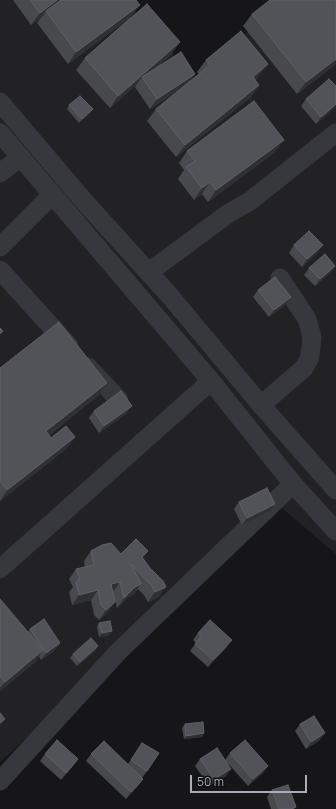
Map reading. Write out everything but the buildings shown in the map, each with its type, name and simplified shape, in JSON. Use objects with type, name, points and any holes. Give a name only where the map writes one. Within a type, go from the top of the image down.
[{"type":"street","points":[[0,102],[83,200],[170,296],[261,405],[336,490]]},
{"type":"street","points":[[0,133],[211,381],[293,484],[336,530]]},
{"type":"street","points":[[149,272],[229,213],[250,201],[336,133]]},
{"type":"street","points":[[0,173],[20,158]]},
{"type":"street","points":[[0,248],[58,202],[83,200]]},
{"type":"street","points":[[0,270],[118,400]]},
{"type":"street","points":[[261,405],[304,368],[309,359],[312,348],[312,337],[307,319],[280,278]]},
{"type":"street","points":[[149,308],[170,296]]},
{"type":"street","points":[[0,569],[211,381]]},
{"type":"street","points":[[0,781],[118,652],[293,484]]},
{"type":"shaded area","points":[[0,0],[125,0],[195,80],[282,0],[336,0],[336,554],[282,508],[0,762]]}]
